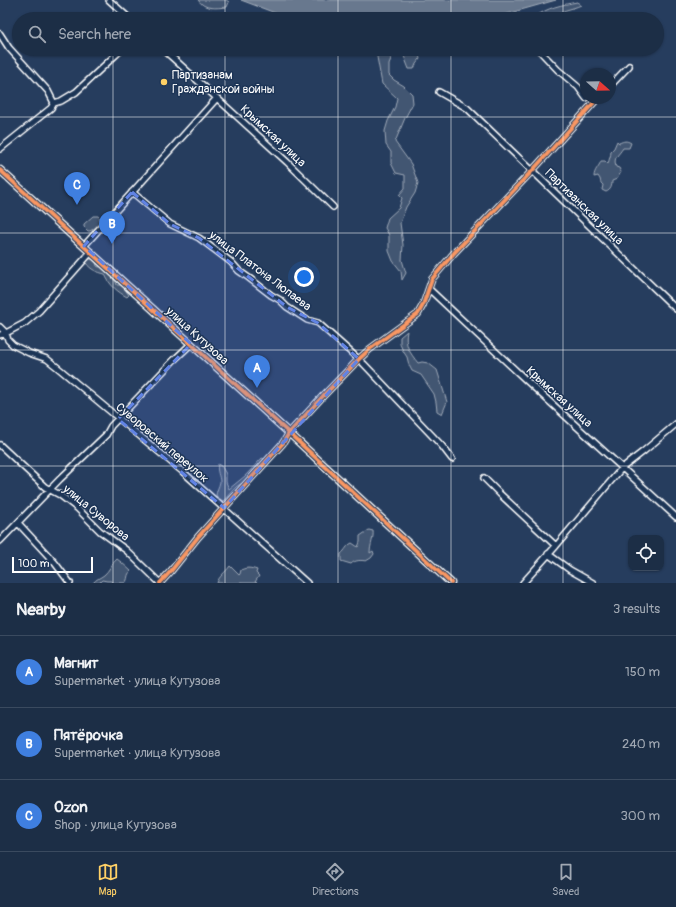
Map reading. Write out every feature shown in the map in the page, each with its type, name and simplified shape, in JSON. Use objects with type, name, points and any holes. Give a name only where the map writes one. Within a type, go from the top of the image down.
[{"type":"street","points":[[109,0],[122,12]]},
{"type":"street","points":[[0,34],[12,51]]},
{"type":"street","points":[[16,56],[48,91],[54,103]]},
{"type":"street","points":[[0,149],[51,108],[54,103],[61,101],[76,92],[115,56]]},
{"type":"street","name":"Крымская улица","points":[[171,56],[287,162],[333,207]]},
{"type":"street","points":[[545,56],[580,89]]},
{"type":"street","points":[[616,80],[629,66]]},
{"type":"street","name":"Партизанская улица","points":[[439,92],[467,108],[676,309]]},
{"type":"street","points":[[84,246],[217,98]]},
{"type":"street","points":[[160,583],[198,537],[283,443],[289,433],[323,396],[370,349],[418,314],[423,305],[432,279],[454,253],[592,105]]},
{"type":"street","name":"улица Кутузова","points":[[0,170],[289,433],[451,583]]},
{"type":"street","name":"улица Платона Люпаева","points":[[132,192],[170,224],[199,238],[223,255],[239,271],[280,300],[287,307],[307,320],[318,323],[364,364],[442,446],[452,459]]},
{"type":"street","points":[[0,335],[6,334],[25,323],[38,311],[91,252]]},
{"type":"street","name":"Крымская улица","points":[[429,289],[676,517]]},
{"type":"street","name":"Суворовский переулок","points":[[0,327],[13,345],[52,363],[182,471],[307,583]]},
{"type":"street","points":[[0,541],[60,479],[106,435],[111,426],[191,344]]},
{"type":"street","points":[[523,583],[622,468],[676,424]]},
{"type":"street","name":"улица Суворова","points":[[0,445],[28,472],[50,490],[60,495],[100,530],[126,550],[160,583]]},
{"type":"street","points":[[484,478],[556,546]]},
{"type":"street","points":[[18,522],[55,563],[70,583]]},
{"type":"street","points":[[548,554],[570,570],[592,583]]},
{"type":"highlighted area","points":[[132,192],[170,224],[199,238],[287,307],[318,323],[359,359],[224,508],[118,419],[191,344],[84,246]]},
{"type":"shaded area","points":[[198,0],[226,0],[229,2],[227,7],[211,8],[207,7]]},
{"type":"shaded area","points":[[241,0],[556,0],[514,12],[273,12]]},
{"type":"shaded area","points":[[577,2],[581,5],[560,12],[542,12],[560,5]]},
{"type":"shaded area","points":[[392,56],[389,65],[389,75],[412,94],[413,103],[395,142],[411,164],[418,183],[415,193],[406,207],[400,223],[403,245],[402,260],[406,273],[402,280],[401,271],[393,261],[389,251],[389,235],[385,228],[388,218],[399,208],[402,198],[399,195],[405,188],[405,175],[396,173],[391,163],[391,152],[386,145],[385,131],[397,98],[382,84],[377,57]]},
{"type":"shaded area","points":[[404,56],[419,56],[420,59],[414,69],[409,69]]},
{"type":"shaded area","points":[[617,141],[619,143],[628,141],[631,143],[629,148],[623,148],[616,157],[616,167],[619,168],[621,172],[617,179],[612,181],[611,188],[606,192],[602,190],[603,185],[598,176],[594,177],[594,175],[601,161],[605,161],[608,164],[611,151]]},
{"type":"shaded area","points":[[93,216],[98,216],[100,218],[99,223],[88,231],[84,227],[84,224]]},
{"type":"shaded area","points":[[88,259],[92,259],[96,262],[97,266],[102,266],[109,272],[117,285],[122,285],[129,295],[127,297],[111,285],[105,274],[92,269],[86,263]]},
{"type":"shaded area","points":[[407,331],[407,345],[418,363],[428,363],[437,370],[447,402],[442,414],[437,411],[434,394],[421,375],[412,371],[400,344],[400,337]]},
{"type":"shaded area","points":[[262,458],[265,459],[245,481],[236,487],[223,501],[216,496],[220,482],[217,469],[218,464],[222,467],[226,474],[226,482],[229,489],[245,476]]},
{"type":"shaded area","points":[[369,530],[373,531],[370,553],[373,551],[374,554],[371,558],[366,561],[362,560],[351,564],[341,561],[341,554],[347,547],[352,543],[358,547],[360,536]]},
{"type":"shaded area","points":[[117,559],[131,571],[125,583],[112,583],[111,581],[102,580],[99,583],[93,583],[106,573]]},
{"type":"shaded area","points":[[230,566],[239,575],[241,570],[245,568],[257,570],[256,573],[259,576],[255,582],[257,583],[217,583],[219,578]]},
{"type":"cycle path","points":[[160,583],[198,537],[283,443],[289,433],[323,396],[370,349],[418,314],[423,305],[432,279],[454,253],[532,171],[593,104]]},
{"type":"cycle path","points":[[0,170],[289,433],[451,583]]},
{"type":"place","name":"Партизанам Гражданской войны","points":[[164,82]]},
{"type":"place","name":"Ozon","points":[[77,205]]},
{"type":"place","name":"Пятёрочка","points":[[112,244]]},
{"type":"place","name":"Магнит","points":[[257,388]]}]
